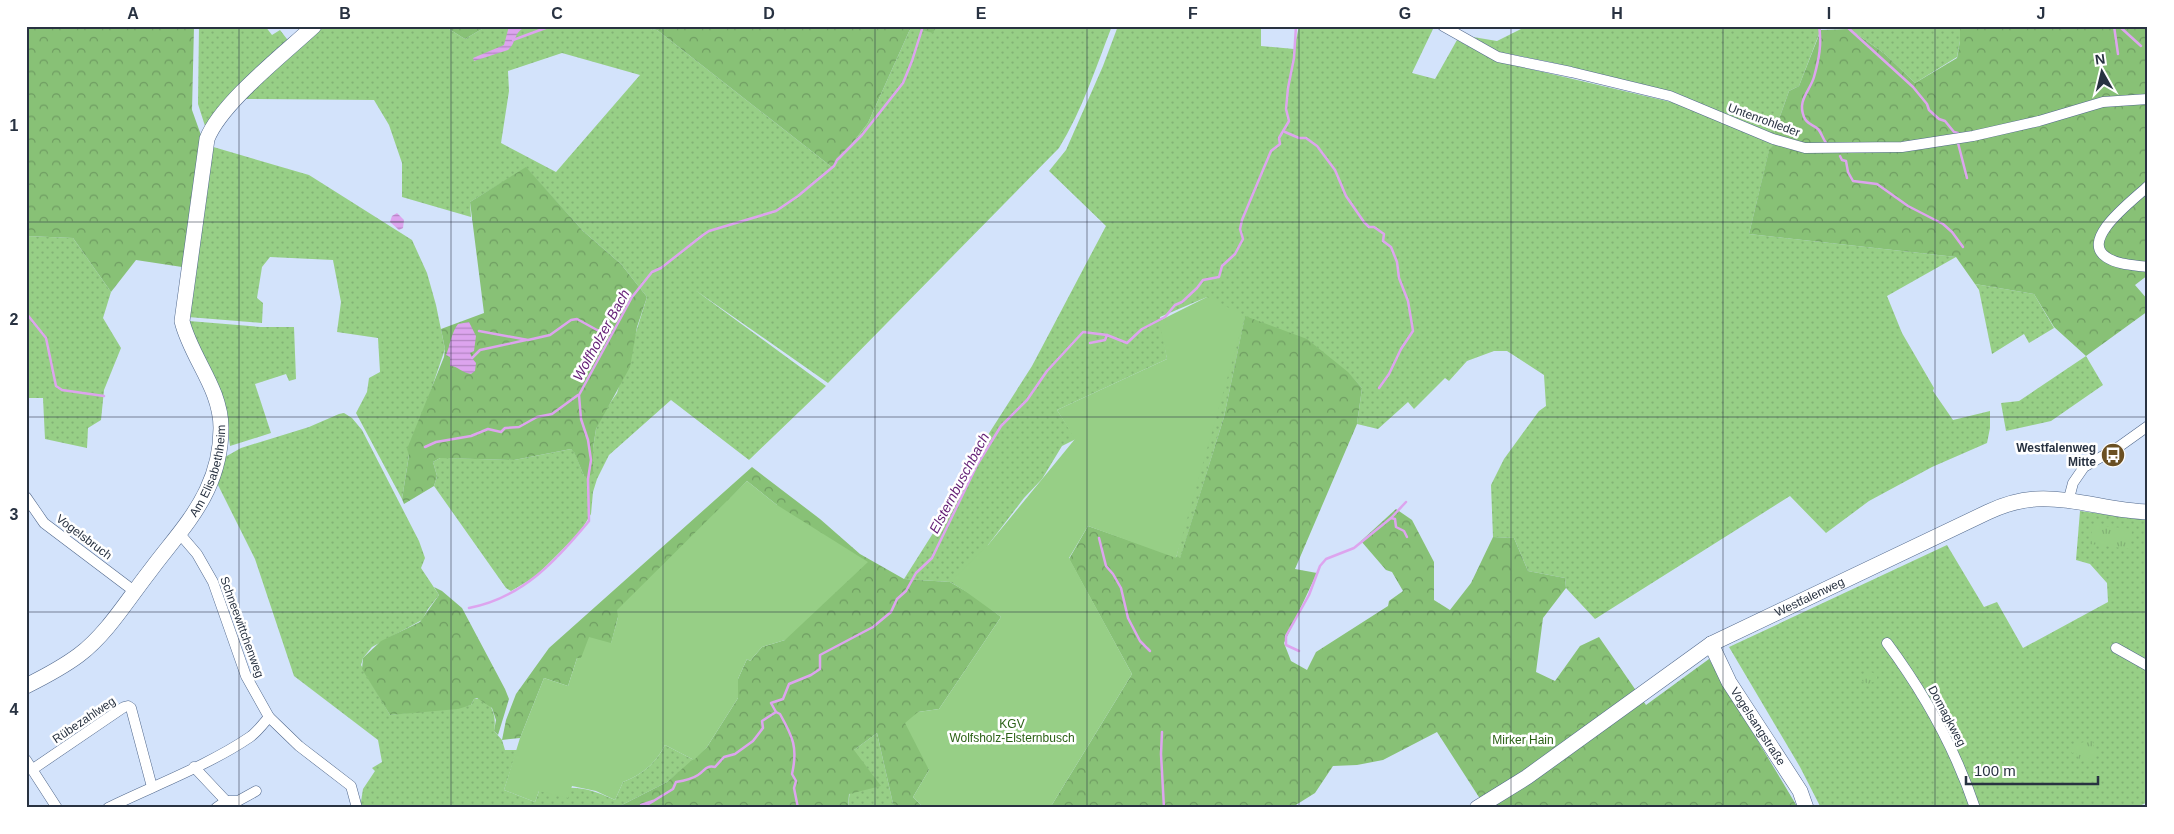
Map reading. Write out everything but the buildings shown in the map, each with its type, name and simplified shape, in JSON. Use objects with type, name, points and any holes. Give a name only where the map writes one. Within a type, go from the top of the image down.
[{"type":"street","name":"Am Elisabethheim","points":[[26,686],[79,655],[114,619],[179,533],[207,490],[219,452],[221,426],[211,385],[185,333],[182,321],[207,139],[212,126],[233,101],[314,26]]},
{"type":"street","name":"Untenrohleder","points":[[1443,26],[1498,56],[1670,96],[1773,139],[1804,148],[1902,147],[1973,136],[2039,121],[2102,102],[2148,99]]},
{"type":"street","points":[[2148,186],[2101,231],[2098,242],[2100,252],[2107,258],[2121,263],[2148,267]]},
{"type":"street","points":[[2068,502],[2073,483],[2084,467],[2120,446],[2148,426]]},
{"type":"street","name":"Vogelsbruch","points":[[26,496],[44,523],[134,592]]},
{"type":"street","name":"Westfalenweg","points":[[1477,808],[1527,777],[1711,644],[1998,508],[2035,499],[2148,512]]},
{"type":"street","name":"Schneewittchenweg","points":[[179,533],[197,554],[213,582],[246,676],[269,717],[299,746],[351,786],[357,808]]},
{"type":"street","name":"Domagkweg","points":[[1887,643],[1917,686],[1948,743],[1975,808]]},
{"type":"street","name":"Vogelsangstraße","points":[[1711,644],[1729,682],[1800,791],[1806,808]]},
{"type":"street","points":[[2116,648],[2148,666]]},
{"type":"street","name":"Rübezahlweg","points":[[33,769],[128,706],[131,708],[152,787]]},
{"type":"street","points":[[114,806],[194,767],[251,736],[269,717]]},
{"type":"street","points":[[26,760],[57,808]]},
{"type":"street","points":[[194,767],[226,801]]},
{"type":"street","points":[[216,808],[226,801],[238,801],[256,791]]},
{"type":"green space","points":[[26,26],[194,26],[192,110],[202,138],[182,267],[136,260],[111,292],[73,238],[26,236]]},
{"type":"green space","points":[[199,26],[265,26],[272,35],[280,30],[290,43],[231,94],[205,126],[198,104]]},
{"type":"green space","points":[[320,26],[444,26],[465,39],[487,26],[630,26],[657,30],[833,168],[868,123],[911,27],[933,32],[937,26],[1112,26],[1082,104],[1059,148],[828,383],[695,290],[826,386],[749,460],[671,400],[609,455],[593,492],[591,514],[580,532],[535,577],[511,591],[506,588],[434,486],[437,476],[433,462],[440,458],[514,460],[571,449],[574,451],[584,476],[593,474],[593,448],[596,429],[602,415],[617,393],[647,297],[621,264],[583,231],[526,168],[470,202],[471,217],[402,197],[402,163],[389,125],[374,100],[242,99]],"holes":[[[562,53],[640,75],[556,172],[501,143],[509,91],[508,71]]]},
{"type":"green space","points":[[444,26],[487,26],[465,39]]},
{"type":"green space","points":[[630,26],[937,26],[933,33],[911,27],[868,123],[833,168],[657,30]]},
{"type":"green space","points":[[1118,26],[1261,26],[1261,46],[1294,49],[1299,26],[1428,26],[1433,29],[1412,73],[1435,79],[1457,40],[1496,61],[1675,103],[1775,143],[1769,151],[1749,234],[1956,257],[1887,296],[1902,333],[1934,388],[1933,391],[1953,420],[1990,411],[1990,428],[1987,443],[1932,467],[1869,501],[1826,533],[1790,496],[1595,619],[1566,588],[1565,578],[1528,571],[1514,538],[1493,537],[1491,485],[1504,459],[1539,411],[1546,406],[1544,375],[1507,351],[1494,351],[1467,361],[1449,381],[1445,378],[1414,409],[1408,402],[1378,429],[1357,424],[1362,388],[1350,375],[1308,346],[1245,317],[1224,417],[1180,559],[1176,558],[1204,440],[1172,394],[1207,297],[1160,317],[1167,359],[1057,410],[1076,439],[1062,446],[1042,479],[1024,498],[988,545],[976,597],[950,582],[904,579],[942,519],[986,438],[1032,366],[1106,226],[1049,171],[1066,150],[1103,66]]},
{"type":"green space","points":[[1527,26],[1960,26],[1960,41],[1957,57],[1915,83],[1885,54],[1850,29],[1821,29],[1799,86],[1789,91],[1773,136],[1676,93],[1550,62],[1499,52],[1473,37],[1497,41]]},
{"type":"green space","points":[[1960,26],[2148,26],[2148,275],[2135,285],[2148,300],[2148,311],[2086,356],[2054,327],[2034,294],[1975,284],[1956,257],[1749,234],[1769,150],[1775,143],[1773,136],[1789,91],[1799,86],[1821,30],[1850,29],[1885,54],[1915,83],[1957,58]]},
{"type":"green space","points":[[210,146],[309,175],[412,240],[427,273],[445,349],[409,455],[402,499],[356,413],[367,392],[369,378],[380,372],[378,338],[337,332],[341,302],[333,260],[270,257],[262,267],[257,298],[263,303],[262,323],[188,317]]},
{"type":"green space","points":[[526,167],[583,231],[621,264],[647,297],[637,327],[630,367],[596,429],[593,448],[593,474],[587,477],[584,476],[571,449],[514,460],[440,458],[433,462],[437,476],[434,486],[404,504],[402,499],[409,455],[407,449],[444,357],[445,349],[441,329],[484,313],[470,202]]},
{"type":"green space","points":[[26,236],[73,238],[111,292],[103,318],[121,348],[104,390],[101,420],[88,428],[87,448],[45,439],[43,398],[26,398]]},
{"type":"green space","points":[[1975,284],[2034,294],[2054,328],[2029,343],[2024,334],[1992,354],[1979,290]]},
{"type":"green space","name":"KGV Wolfsholz-Elsternbusch","points":[[1207,297],[1245,316],[1176,558],[1088,526],[1069,558],[1132,674],[1050,808],[924,808],[913,797],[929,770],[905,723],[918,712],[939,709],[1001,617],[951,581],[988,545],[1075,439],[1057,410],[1167,359],[1159,321]]},
{"type":"green space","name":"Mirker Hain","points":[[1245,316],[1307,339],[1348,372],[1362,388],[1357,424],[1295,569],[1317,573],[1284,643],[1291,661],[1307,670],[1316,652],[1388,606],[1389,601],[1403,591],[1392,572],[1386,570],[1361,541],[1396,509],[1412,520],[1434,562],[1434,600],[1450,610],[1471,583],[1493,537],[1514,538],[1528,571],[1565,578],[1566,588],[1543,618],[1536,672],[1555,681],[1580,646],[1599,637],[1646,705],[1709,659],[1798,808],[1486,808],[1437,732],[1383,760],[1357,765],[1333,766],[1315,793],[1291,808],[1050,808],[1132,674],[1069,559],[1088,526],[1180,558],[1224,417]]},
{"type":"green space","points":[[189,321],[261,327],[294,327],[296,379],[289,381],[286,374],[255,384],[271,433],[230,446],[228,431]]},
{"type":"green space","points":[[2086,356],[2103,385],[2051,421],[2006,431],[2001,403],[2019,401]]},
{"type":"green space","points":[[344,413],[352,418],[362,430],[419,541],[425,558],[421,568],[439,595],[422,620],[372,647],[363,658],[361,665],[390,715],[471,705],[474,699],[485,701],[492,709],[495,720],[494,731],[502,740],[505,750],[517,750],[504,790],[535,802],[539,791],[560,788],[586,789],[615,800],[623,782],[637,776],[648,768],[665,745],[694,760],[667,782],[616,808],[360,808],[363,789],[375,771],[372,768],[382,762],[378,740],[294,676],[255,559],[216,481],[225,457],[241,448],[309,427]]},
{"type":"green space","points":[[752,467],[820,519],[860,554],[904,579],[950,582],[976,597],[1001,617],[939,709],[918,712],[929,770],[913,797],[924,808],[894,808],[877,733],[854,750],[881,786],[849,794],[848,808],[616,808],[667,782],[707,747],[738,698],[738,679],[747,659],[750,661],[762,647],[785,640],[777,505],[747,481],[618,617],[611,644],[581,658],[577,658],[568,686],[544,678],[520,738],[502,740],[506,720],[516,694],[549,648]]},
{"type":"green space","points":[[747,481],[777,505],[868,562],[785,640],[762,647],[750,661],[747,659],[738,679],[738,698],[707,747],[694,760],[665,745],[648,768],[637,776],[623,782],[615,800],[596,791],[572,786],[568,798],[539,791],[535,802],[504,790],[520,738],[544,678],[568,686],[577,658],[581,658],[589,637],[611,643],[618,617],[617,610]]},
{"type":"green space","points":[[2080,511],[2148,520],[2148,802],[2135,808],[1821,808],[1800,767],[1729,647],[1947,545],[1984,607],[1997,602],[2023,648],[2108,602],[2107,583],[2090,564],[2076,560]]},
{"type":"green space","points":[[2093,525],[2132,529],[2130,549],[2090,544]]},
{"type":"green space","points":[[434,587],[442,591],[462,608],[505,689],[509,699],[498,735],[494,731],[496,720],[492,708],[477,698],[474,699],[471,705],[458,709],[390,715],[362,669],[363,658],[381,641],[420,622],[439,595]]},
{"type":"green space","points":[[1871,672],[1877,675],[1877,680],[1868,684],[1861,680],[1861,675]]},
{"type":"green space","points":[[877,733],[894,808],[848,808],[854,750]]},
{"type":"green space","points":[[2092,740],[2096,756],[2080,762],[2076,752],[2072,753],[2069,746]]},
{"type":"shaded area","points":[[509,26],[527,26],[519,31],[508,50],[474,61],[473,58],[504,45]]},
{"type":"shaded area","points":[[397,213],[404,220],[403,228],[399,230],[390,222],[392,216]]},
{"type":"shaded area","points":[[469,322],[476,336],[474,351],[470,353],[476,363],[475,371],[471,374],[450,366],[450,357],[446,355],[458,324]]},
{"type":"waterway","points":[[513,40],[551,26]]},
{"type":"waterway","name":"Wolfholzer Bach","points":[[469,608],[488,603],[522,587],[551,563],[589,521],[588,479],[591,460],[588,440],[581,419],[579,395],[632,297],[652,272],[661,268],[709,231],[776,211],[798,196],[834,166],[837,160],[862,135],[903,83],[923,26]]},
{"type":"waterway","name":"Elsternbuschbach","points":[[642,808],[673,789],[676,782],[693,778],[707,768],[715,767],[724,757],[735,754],[753,741],[763,728],[762,721],[776,712],[771,703],[783,699],[789,684],[820,669],[820,655],[873,627],[891,612],[897,599],[906,591],[916,573],[932,558],[977,465],[1001,426],[1027,400],[1047,371],[1083,332],[1107,335],[1127,343],[1142,329],[1165,317],[1175,305],[1182,302],[1203,280],[1219,277],[1222,266],[1235,254],[1243,239],[1240,229],[1242,220],[1271,151],[1280,144],[1279,138],[1289,121],[1286,109],[1294,58],[1296,26]]},
{"type":"waterway","points":[[1819,26],[1819,58],[1814,77],[1803,101],[1802,111],[1805,120],[1818,129],[1826,143]]},
{"type":"waterway","points":[[1846,26],[1913,87],[1927,104],[1929,110],[1939,119],[1945,121],[1954,132],[1958,133]]},
{"type":"waterway","points":[[2114,26],[2118,54]]},
{"type":"waterway","points":[[2119,26],[2141,46]]},
{"type":"waterway","points":[[1285,132],[1299,138],[1306,138],[1317,146],[1335,170],[1346,196],[1364,222],[1369,227],[1374,227],[1384,234],[1383,241],[1391,247],[1397,262],[1399,278],[1408,301],[1413,331],[1379,388]]},
{"type":"waterway","points":[[1958,143],[1967,178]]},
{"type":"waterway","points":[[1840,156],[1842,160],[1846,161],[1848,172],[1853,181],[1877,184],[1908,206],[1943,224],[1952,232],[1963,247]]},
{"type":"waterway","points":[[26,313],[46,338],[56,386],[62,390],[104,396]]},
{"type":"waterway","points":[[479,331],[528,340],[550,335],[571,320],[577,319],[597,330],[610,333]]},
{"type":"waterway","points":[[1090,343],[1105,340],[1107,335]]},
{"type":"waterway","points":[[472,358],[480,350],[526,340]]},
{"type":"waterway","points":[[425,447],[436,442],[471,436],[488,429],[501,432],[505,428],[519,427],[537,417],[552,414],[578,395]]},
{"type":"waterway","points":[[1299,651],[1286,645],[1286,636],[1309,595],[1320,566],[1326,559],[1354,548],[1391,518],[1406,502]]},
{"type":"waterway","points":[[1391,518],[1395,519],[1396,527],[1404,531],[1407,537]]},
{"type":"waterway","points":[[1099,538],[1106,566],[1121,588],[1128,618],[1140,641],[1150,651]]},
{"type":"waterway","points":[[776,712],[780,714],[793,743],[794,765],[792,774],[796,781],[794,788],[798,808]]},
{"type":"waterway","points":[[1162,732],[1161,754],[1164,808]]},
{"type":"waterway","name":"Elsternbuschbach","points":[[641,805],[653,801]]},
{"type":"place","name":"Westfalenweg Mitte","points":[[2113,455]]}]
